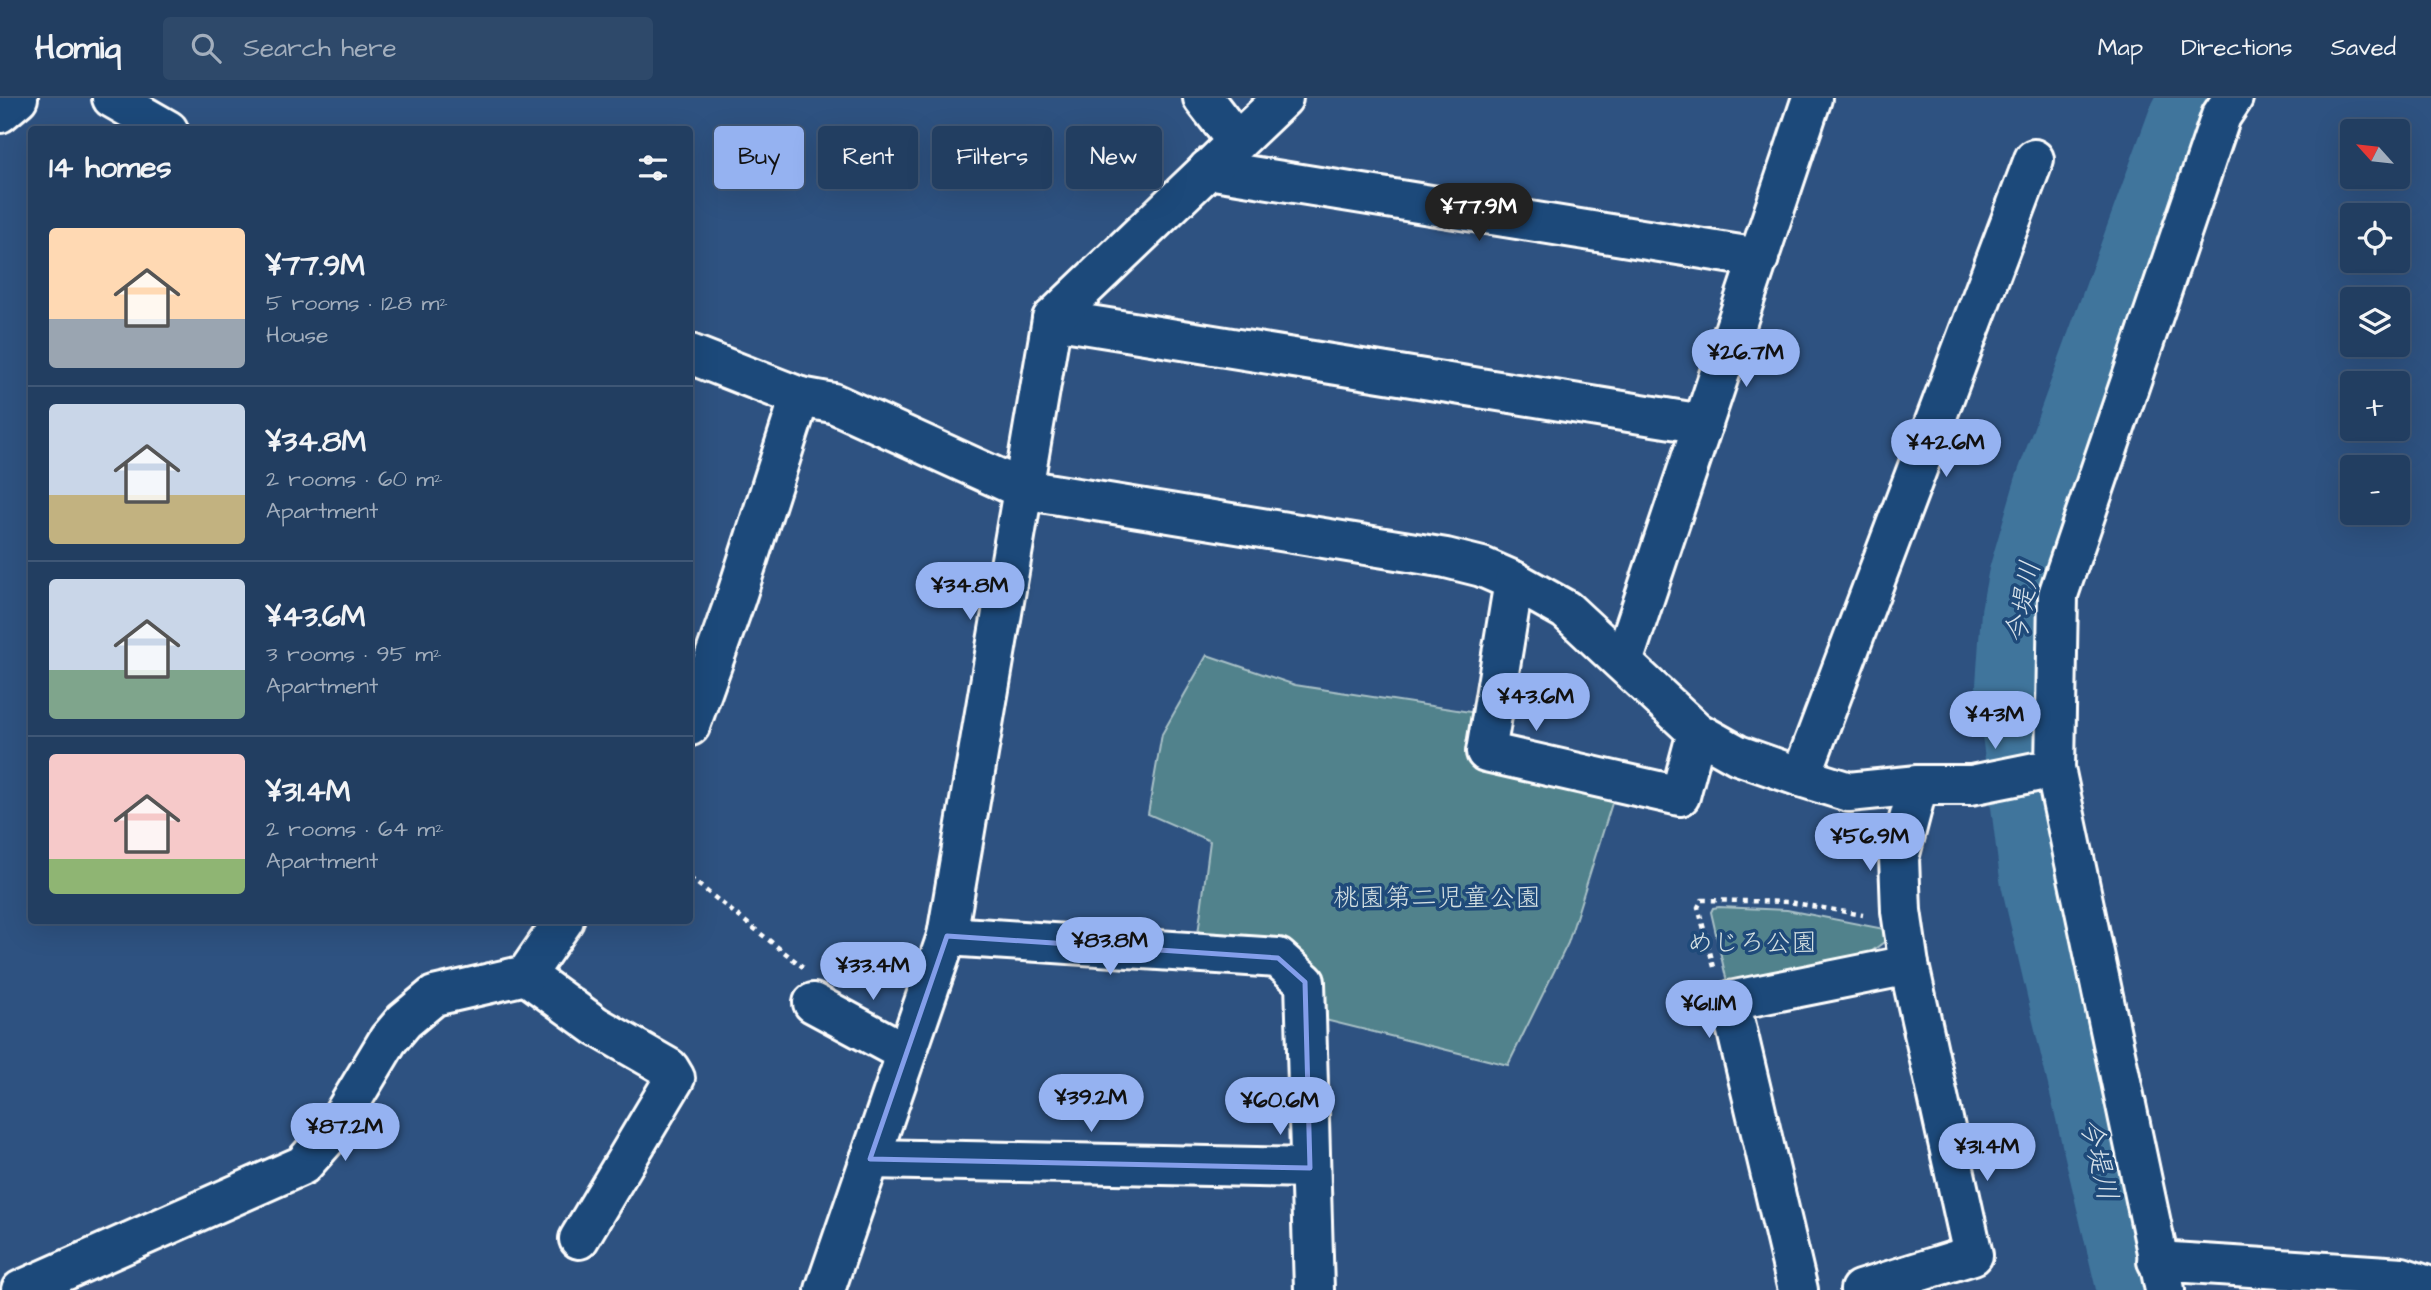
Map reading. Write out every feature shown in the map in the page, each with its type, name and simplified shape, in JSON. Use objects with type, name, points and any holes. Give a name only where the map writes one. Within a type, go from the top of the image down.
[{"type":"street","points":[[0,113],[18,98]]},
{"type":"street","points":[[112,98],[160,126]]},
{"type":"street","points":[[1203,98],[1237,142]]},
{"type":"street","points":[[825,1290],[947,936],[1052,319],[1283,98]]},
{"type":"street","points":[[1623,662],[1812,98]]},
{"type":"street","points":[[2233,98],[2221,116],[2058,595],[2043,771],[2161,1275],[2402,1277],[2416,1286]]},
{"type":"street","points":[[1801,777],[2034,159]]},
{"type":"street","points":[[1208,169],[1759,258]]},
{"type":"street","points":[[1052,319],[1703,424]]},
{"type":"street","points":[[693,355],[800,397],[834,402],[1022,489],[1446,558],[1482,568],[1514,581],[1566,610],[1697,732],[1738,755],[1849,792],[1918,785],[1971,785],[2043,771]]},
{"type":"street","points":[[693,718],[736,597],[800,397]]},
{"type":"street","points":[[1514,581],[1486,752],[1680,796],[1697,732]]},
{"type":"street","points":[[1860,1290],[1973,1255],[1909,965],[1901,911],[1899,858],[1918,785]]},
{"type":"street","points":[[21,1290],[303,1165],[334,1130],[387,1040],[404,1021],[434,996],[526,975],[562,924]]},
{"type":"street","points":[[947,936],[1278,958],[1305,982],[1314,1290]]},
{"type":"street","points":[[1798,1290],[1730,1001],[1909,965]]},
{"type":"street","points":[[526,975],[596,1026],[669,1068],[675,1078],[579,1239]]},
{"type":"street","points":[[816,1004],[906,1053]]},
{"type":"street","points":[[870,1159],[1310,1168]]},
{"type":"path","points":[[693,880],[801,964],[817,994],[816,1004]]},
{"type":"path","points":[[1730,1001],[1721,996],[1698,907],[1702,900],[1788,902],[1870,916]]},
{"type":"highlighted area","points":[[947,936],[1278,958],[1305,982],[1310,1168],[870,1159]]},
{"type":"green space","name":"桃園第二児童公園","points":[[1207,655],[1295,685],[1477,713],[1471,763],[1613,800],[1568,943],[1508,1065],[1325,1020],[1322,974],[1198,934],[1210,841],[1148,814],[1162,734]]},
{"type":"green space","name":"めじろ公園","points":[[1713,908],[1787,910],[1884,929],[1884,942],[1868,954],[1727,982],[1711,912]]},
{"type":"waterway","name":"今堤川","points":[[2131,1290],[2034,877],[2010,685],[2015,613],[2022,577],[2048,488],[2181,122],[2193,98]]}]
